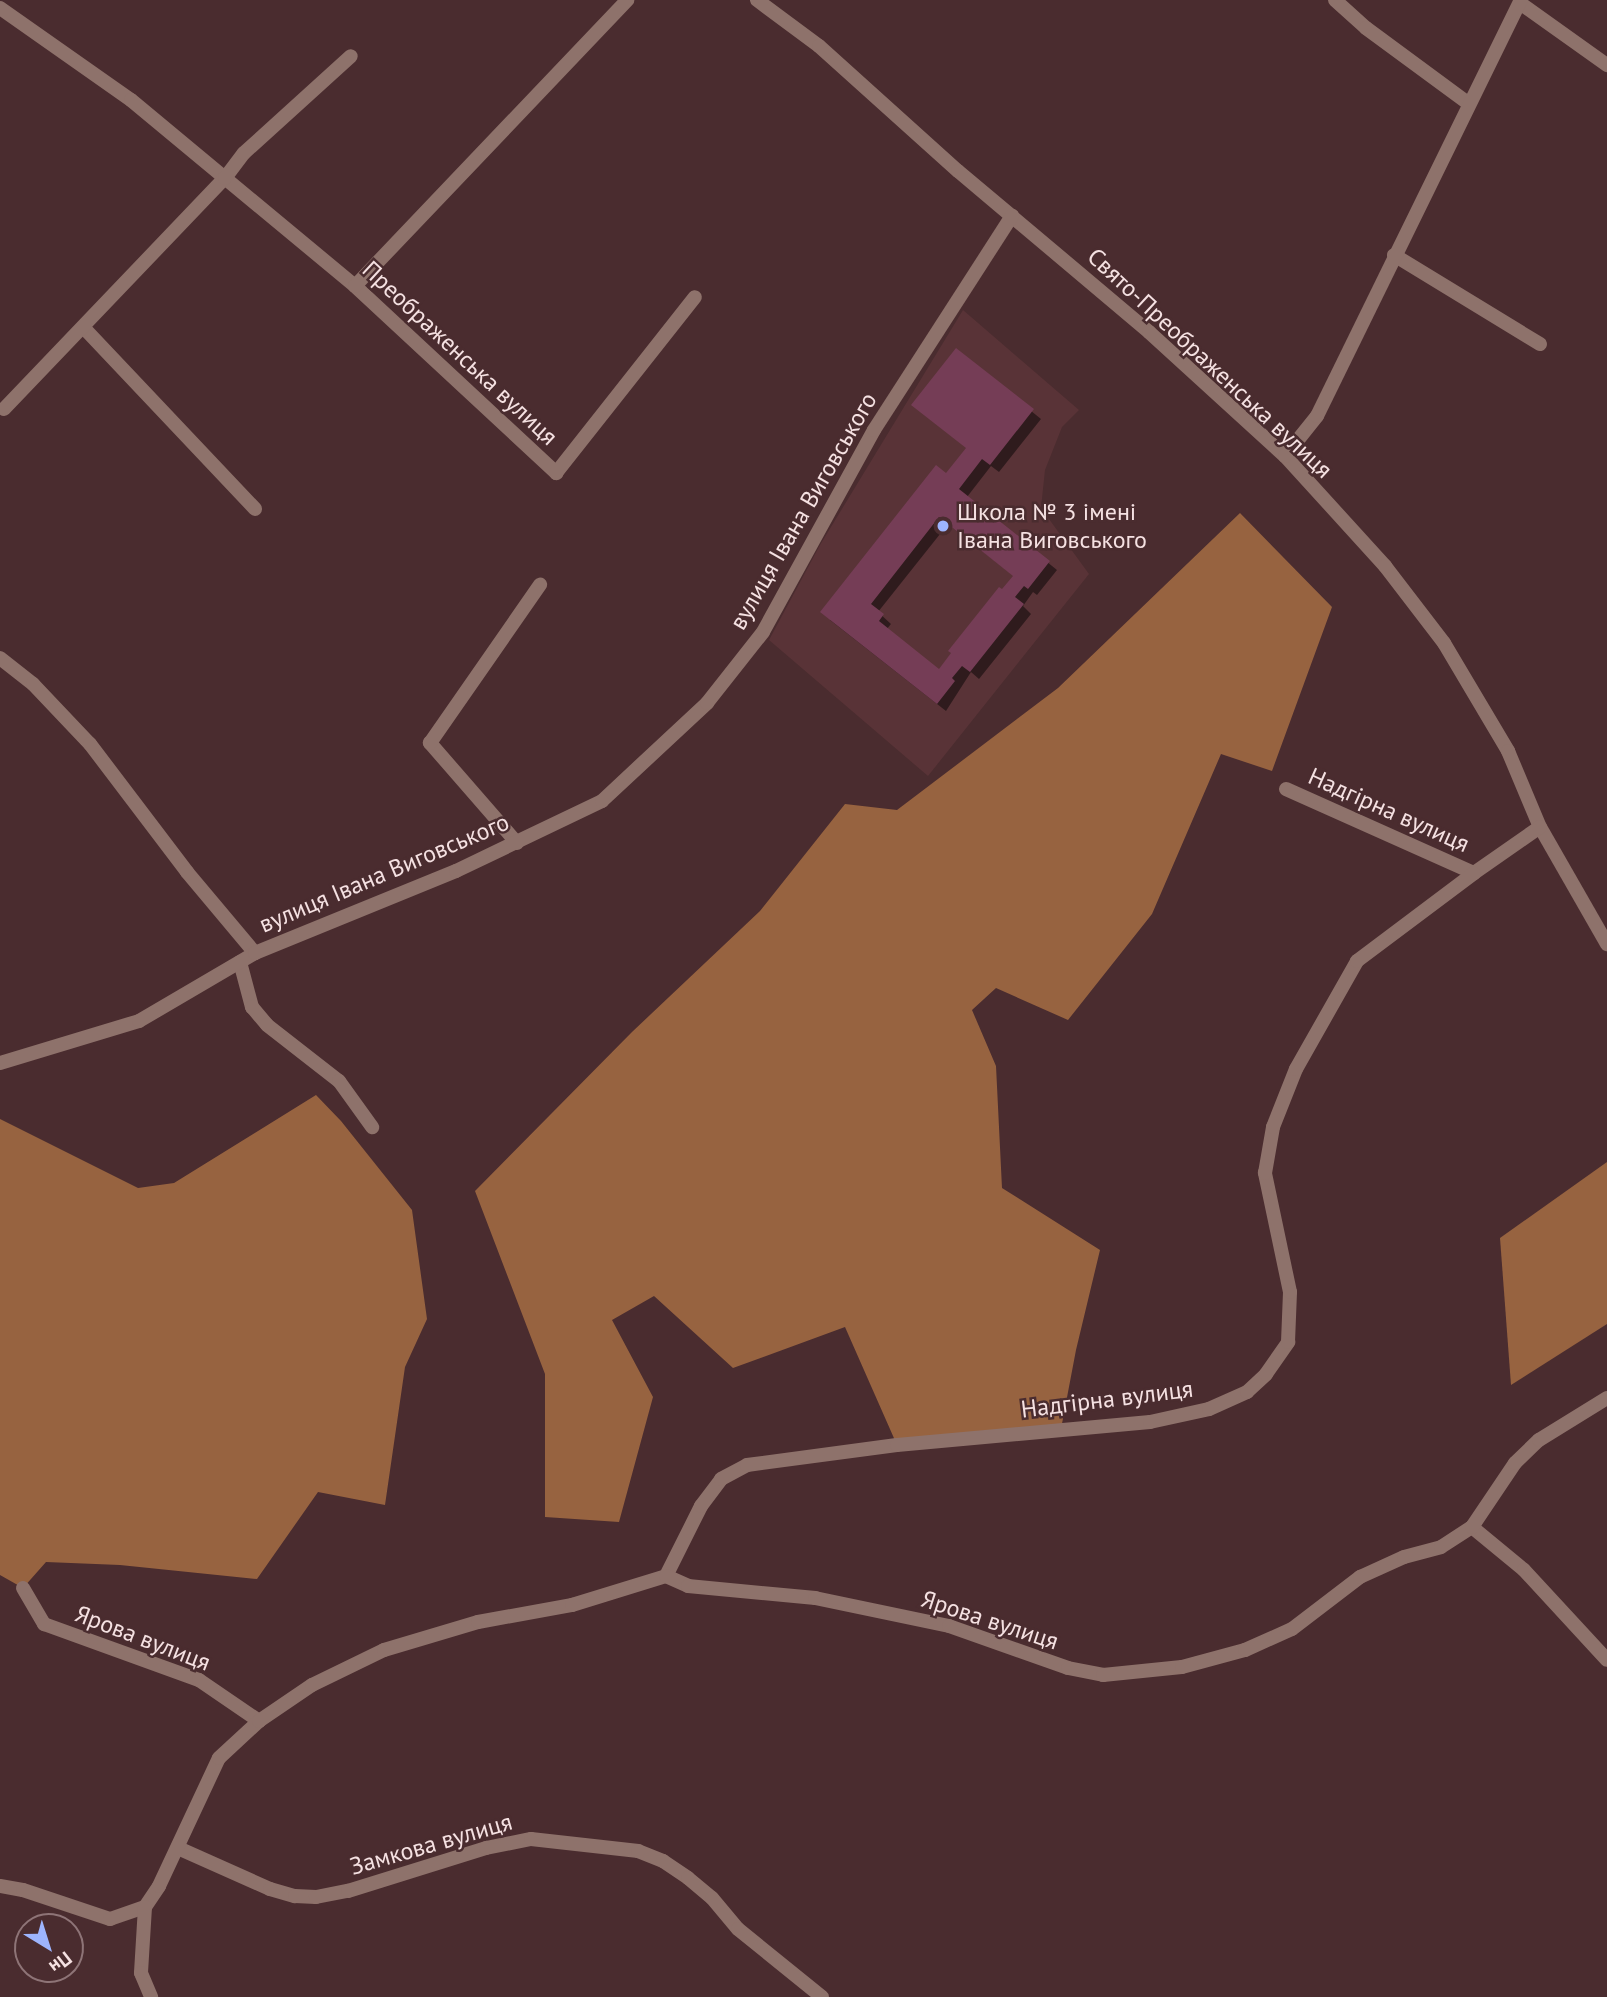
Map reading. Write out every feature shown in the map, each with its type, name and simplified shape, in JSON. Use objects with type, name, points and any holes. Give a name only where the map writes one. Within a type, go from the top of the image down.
[{"type":"street","points":[[355,286],[627,0]]},
{"type":"street","name":"Свято-Преображенська вулиця","points":[[757,0],[819,46],[1149,332],[1285,456],[1385,566],[1444,643],[1508,751],[1540,827],[1607,944]]},
{"type":"street","points":[[1335,0],[1366,28],[1468,104]]},
{"type":"street","points":[[1285,456],[1317,416],[1520,1],[1607,65]]},
{"type":"street","name":"Преображенська вулиця","points":[[0,8],[131,100],[225,177],[355,286],[556,472],[695,297]]},
{"type":"street","points":[[4,409],[225,177],[244,153],[351,56]]},
{"type":"street","name":"вулиця Івана Виговського","points":[[0,1063],[139,1021],[256,953],[517,843],[602,801],[707,703],[763,632],[874,430],[1012,216]]},
{"type":"street","points":[[1394,255],[1540,344]]},
{"type":"street","points":[[83,328],[255,509]]},
{"type":"street","points":[[517,843],[429,743],[540,585]]},
{"type":"street","name":"вулиця Івана Виговського","points":[[0,658],[33,684],[90,744],[187,872],[256,953]]},
{"type":"street","name":"Надгірна вулиця","points":[[1286,789],[1474,873]]},
{"type":"street","name":"Надгірна вулиця","points":[[666,1576],[701,1506],[720,1479],[747,1465],[845,1451],[1150,1422],[1209,1409],[1247,1392],[1266,1374],[1288,1342],[1290,1292],[1265,1173],[1273,1127],[1296,1069],[1357,961],[1540,827]]},
{"type":"street","name":"вулиця Івана Виговського","points":[[240,962],[252,1007],[267,1025],[339,1081],[372,1127]]},
{"type":"street","name":"Ярова вулиця","points":[[666,1576],[688,1586],[815,1598],[949,1626],[1068,1668],[1103,1675],[1182,1667],[1245,1650],[1292,1629],[1360,1577],[1404,1556],[1441,1547],[1472,1527],[1515,1463],[1539,1440],[1607,1398]]},
{"type":"street","points":[[1472,1527],[1524,1570],[1607,1660]]},
{"type":"street","points":[[151,1997],[141,1973],[145,1907],[178,1848],[219,1758],[259,1721],[312,1685],[384,1650],[478,1622],[572,1605],[666,1576]]},
{"type":"street","name":"Ярова вулиця","points":[[23,1588],[44,1624],[199,1680],[259,1721]]},
{"type":"street","name":"Замкова вулиця","points":[[178,1848],[270,1889],[295,1896],[316,1897],[348,1891],[486,1848],[531,1839],[638,1851],[663,1861],[688,1878],[712,1898],[738,1929],[822,1997]]},
{"type":"street","points":[[0,1886],[23,1890],[110,1919],[145,1907]]},
{"type":"shaded area","name":"Школа № 3 імені Івана Виговського","points":[[963,310],[1079,410],[1062,427],[1045,470],[1041,508],[1089,574],[928,776],[769,640],[820,545]]},
{"type":"shaded area","points":[[1240,513],[1332,607],[1272,771],[1221,754],[1152,914],[1068,1020],[996,988],[972,1010],[996,1066],[1002,1188],[1100,1250],[1076,1350],[1061,1429],[897,1445],[845,1327],[733,1368],[654,1296],[612,1320],[653,1397],[619,1522],[545,1517],[545,1374],[475,1191],[632,1032],[760,911],[845,804],[897,810],[1058,688]]},
{"type":"shaded area","points":[[316,1095],[341,1121],[412,1210],[427,1319],[405,1367],[385,1505],[318,1492],[257,1579],[120,1565],[46,1562],[23,1588],[0,1575],[0,1119],[138,1188],[174,1183]]},
{"type":"shaded area","points":[[1607,1162],[1607,1324],[1511,1385],[1500,1238]]},
{"type":"building","points":[[956,348],[1034,409],[990,465],[982,459],[959,489],[1050,561],[1028,589],[1024,586],[1015,597],[1024,604],[970,672],[962,666],[952,678],[955,681],[937,704],[820,612],[936,465],[946,473],[966,448],[911,405]],"holes":[[[939,517],[1013,576],[1002,589],[999,587],[948,651],[951,653],[939,669],[879,621],[884,614],[871,604]]]},
{"type":"place","name":"Школа № 3 імені Івана Виговського","points":[[943,526]]}]
